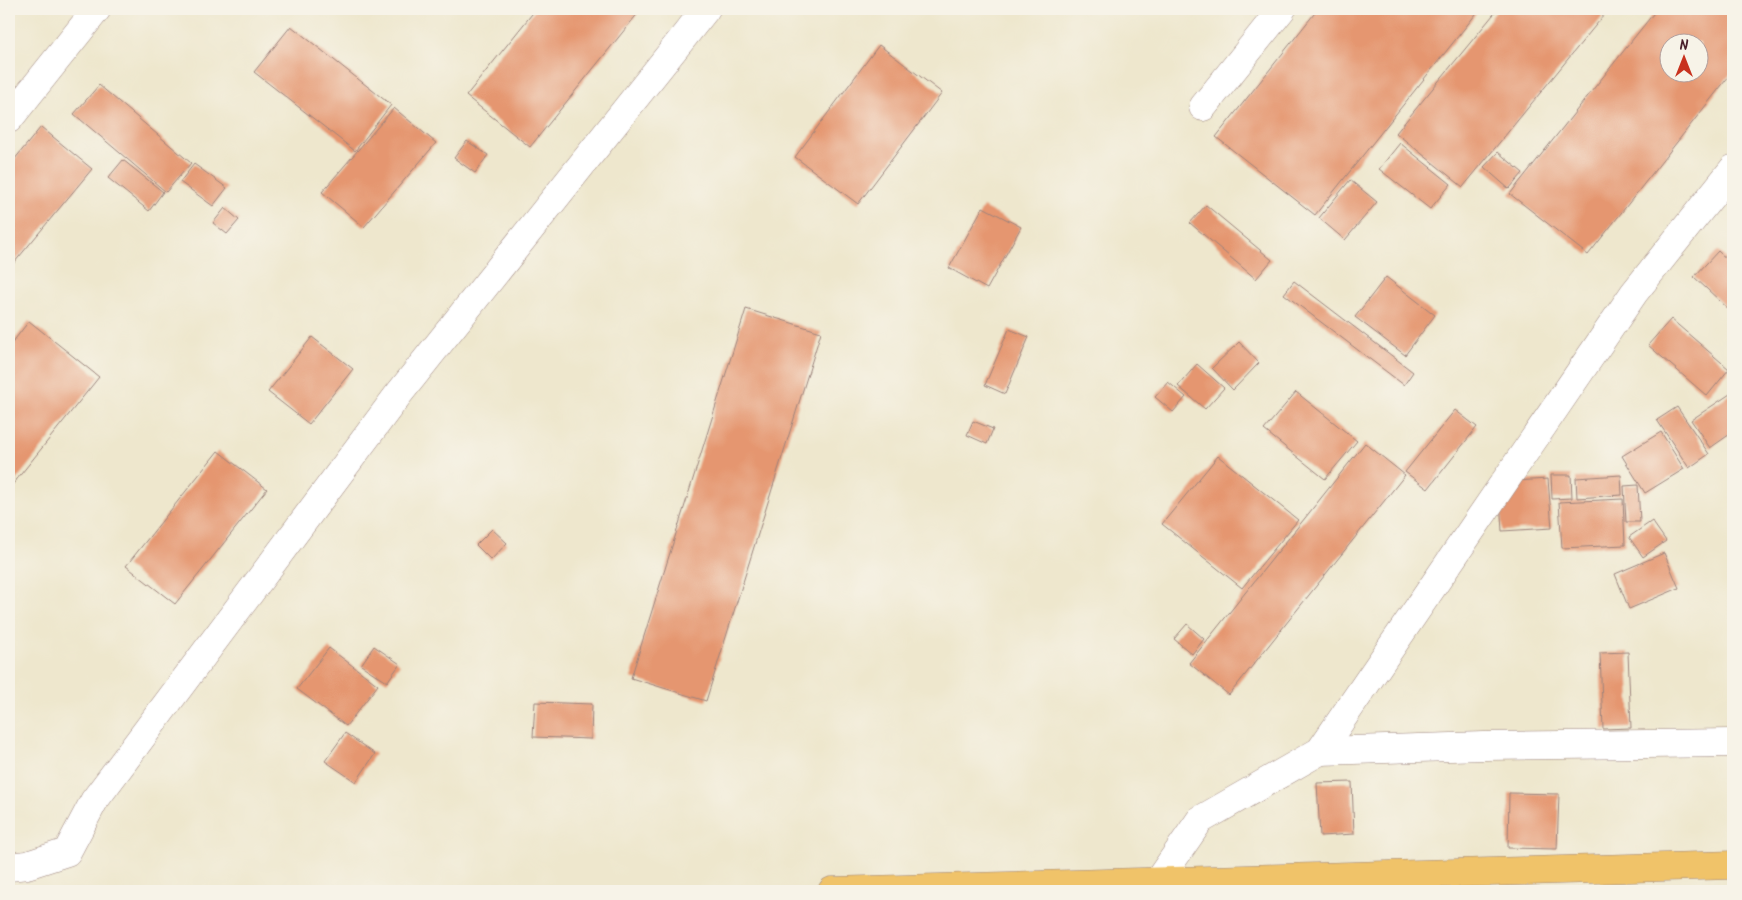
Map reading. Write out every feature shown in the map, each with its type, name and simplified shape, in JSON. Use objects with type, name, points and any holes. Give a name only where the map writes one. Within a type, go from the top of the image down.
[{"type":"highway","points":[[832,891],[1155,887],[1733,865]]},
{"type":"street","points":[[9,119],[97,9]]},
{"type":"street","points":[[9,866],[27,865],[67,852],[94,802],[398,395],[706,9]]},
{"type":"street","points":[[1203,107],[1282,9]]},
{"type":"street","points":[[1155,887],[1200,820],[1320,751],[1634,293],[1733,168]]},
{"type":"street","points":[[1320,751],[1484,746],[1733,743]]},
{"type":"building","points":[[536,9],[635,9],[639,12],[530,147],[466,96]]},
{"type":"building","points":[[1318,9],[1480,9],[1315,215],[1216,137]]},
{"type":"building","points":[[1498,9],[1609,9],[1463,187],[1396,133]]},
{"type":"building","points":[[1657,9],[1733,9],[1733,71],[1588,255],[1510,194]]},
{"type":"building","points":[[291,26],[391,105],[355,151],[254,72]]},
{"type":"building","points":[[879,45],[942,93],[858,204],[795,157]]},
{"type":"building","points":[[99,85],[191,163],[166,192],[74,114]]},
{"type":"building","points":[[394,108],[436,143],[364,227],[322,192]]},
{"type":"building","points":[[41,127],[92,169],[9,269],[9,166]]},
{"type":"building","points":[[467,141],[488,155],[475,173],[454,158]]},
{"type":"building","points":[[1400,143],[1451,184],[1430,209],[1379,169]]},
{"type":"building","points":[[1498,152],[1523,173],[1509,189],[1484,167]]},
{"type":"building","points":[[123,160],[163,192],[149,211],[108,178]]},
{"type":"building","points":[[194,164],[227,188],[213,206],[180,182]]},
{"type":"building","points":[[1350,180],[1377,202],[1345,240],[1319,218]]},
{"type":"building","points":[[1206,205],[1272,260],[1256,279],[1190,223]]},
{"type":"building","points":[[983,207],[1021,227],[987,289],[949,268]]},
{"type":"building","points":[[225,208],[239,220],[227,234],[213,223]]},
{"type":"building","points":[[1718,251],[1733,265],[1733,313],[1694,277]]},
{"type":"building","points":[[1386,277],[1435,315],[1405,355],[1355,317]]},
{"type":"building","points":[[1294,281],[1413,372],[1404,385],[1284,294]]},
{"type":"building","points":[[746,309],[821,332],[706,701],[631,678]]},
{"type":"building","points":[[1671,319],[1729,369],[1707,396],[1648,345]]},
{"type":"building","points":[[29,321],[99,377],[9,489],[9,347]]},
{"type":"building","points":[[1009,329],[1029,337],[1005,394],[985,385]]},
{"type":"building","points":[[312,337],[353,369],[309,424],[268,392]]},
{"type":"building","points":[[1239,342],[1259,363],[1233,390],[1212,368]]},
{"type":"building","points":[[1197,364],[1224,388],[1205,409],[1178,386]]},
{"type":"building","points":[[1168,382],[1186,397],[1173,412],[1155,397]]},
{"type":"building","points":[[1296,392],[1357,441],[1325,479],[1264,430]]},
{"type":"building","points":[[1733,392],[1733,432],[1710,448],[1691,420]]},
{"type":"building","points":[[1677,407],[1709,454],[1689,468],[1657,420]]},
{"type":"building","points":[[1455,410],[1477,427],[1428,489],[1405,472]]},
{"type":"building","points":[[973,421],[993,429],[987,444],[967,435]]},
{"type":"building","points":[[1661,432],[1684,469],[1645,493],[1622,456]]},
{"type":"building","points":[[1365,443],[1405,475],[1229,695],[1189,663]]},
{"type":"building","points":[[218,451],[267,489],[175,604],[126,566]]},
{"type":"building","points":[[1218,456],[1298,520],[1242,588],[1162,524]]},
{"type":"building","points":[[1551,475],[1571,475],[1572,498],[1552,499]]},
{"type":"building","points":[[1621,475],[1622,495],[1577,498],[1576,478]]},
{"type":"building","points":[[1548,479],[1552,528],[1502,531],[1499,482]]},
{"type":"building","points":[[1638,485],[1640,522],[1626,522],[1624,486]]},
{"type":"building","points":[[1623,499],[1625,545],[1562,548],[1559,502]]},
{"type":"building","points":[[1652,521],[1666,541],[1643,557],[1629,537]]},
{"type":"building","points":[[492,529],[507,543],[491,560],[476,545]]},
{"type":"building","points":[[1664,553],[1679,588],[1629,609],[1615,574]]},
{"type":"building","points":[[1187,624],[1204,639],[1192,654],[1174,639]]},
{"type":"building","points":[[374,646],[400,664],[387,682],[361,665]]},
{"type":"building","points":[[329,648],[378,685],[346,726],[297,689]]},
{"type":"building","points":[[1628,652],[1631,728],[1603,729],[1600,653]]},
{"type":"building","points":[[535,702],[592,704],[591,739],[533,737]]},
{"type":"building","points":[[345,733],[375,754],[356,782],[325,761]]},
{"type":"building","points":[[1352,782],[1354,834],[1320,836],[1317,783]]},
{"type":"building","points":[[1509,793],[1559,794],[1557,849],[1508,848]]}]
